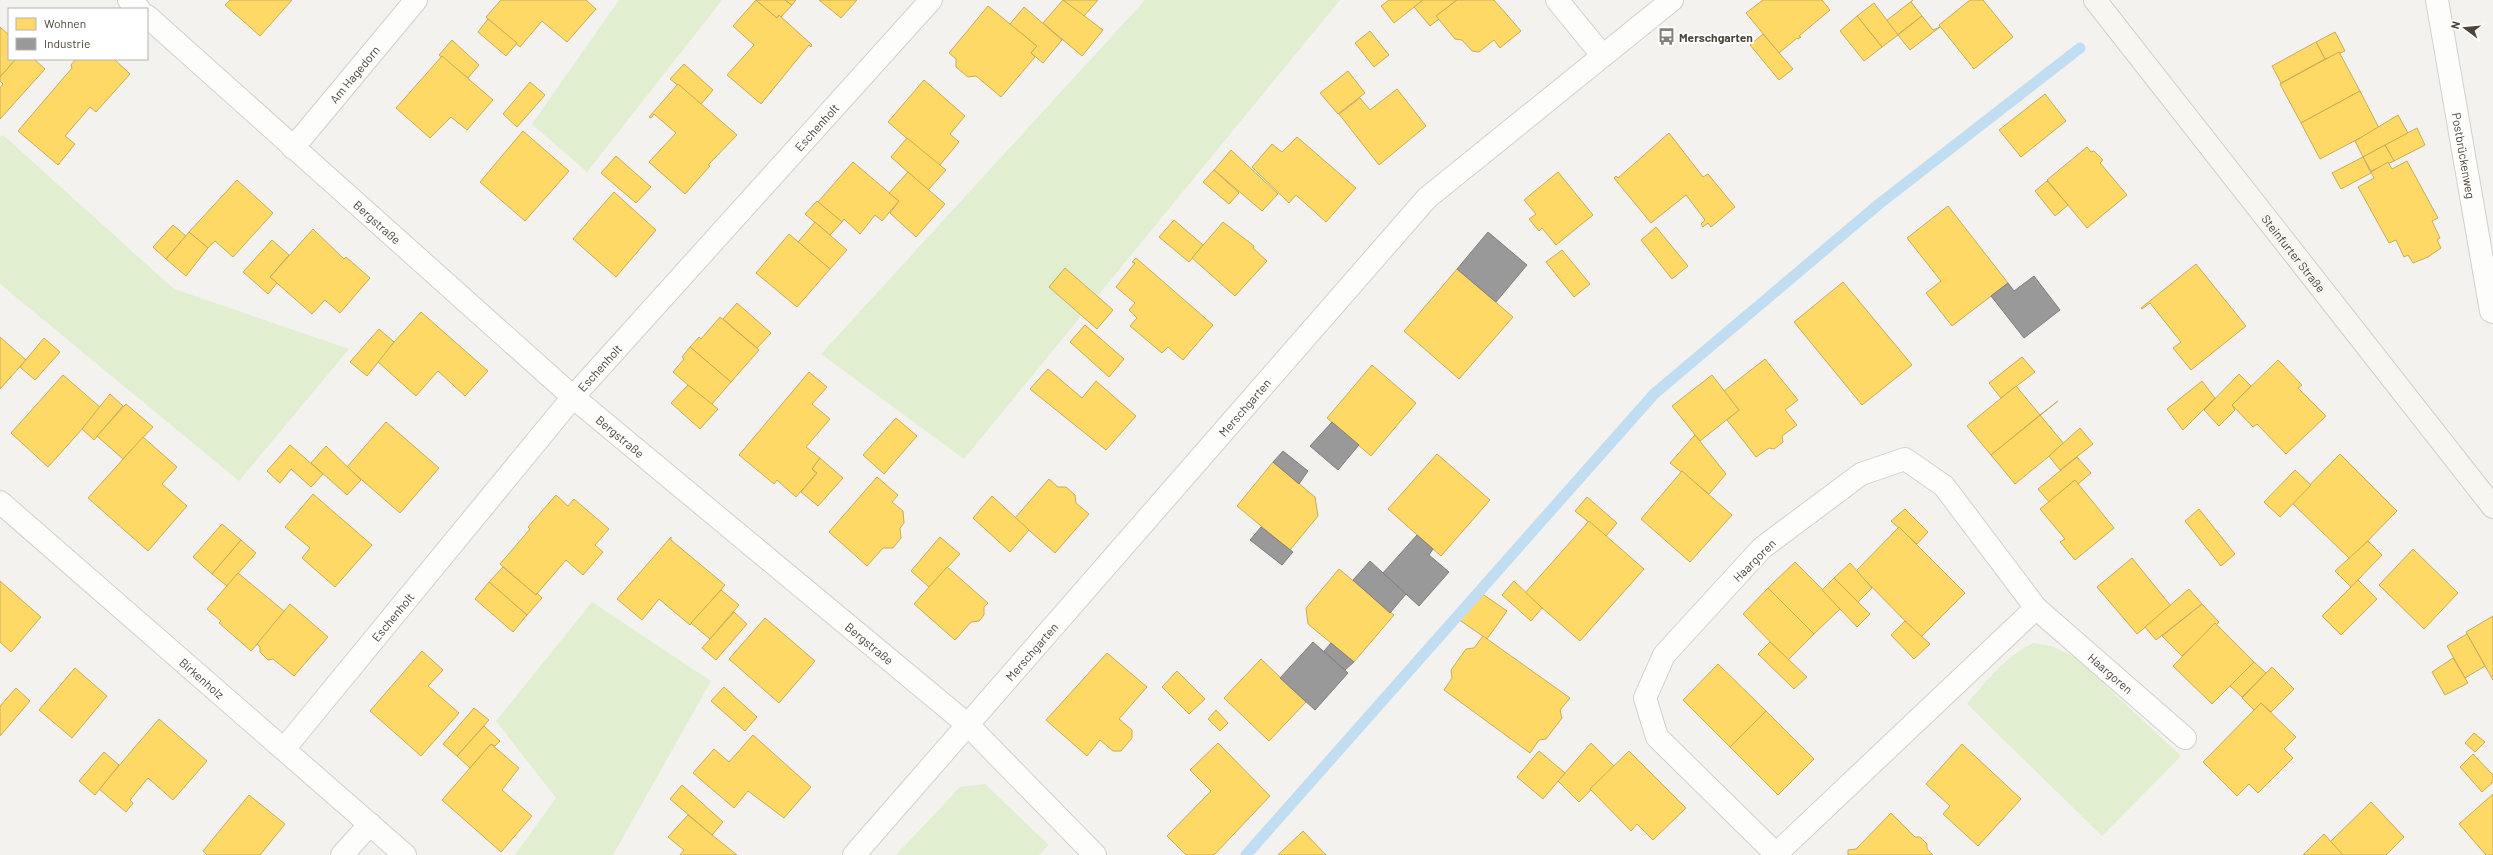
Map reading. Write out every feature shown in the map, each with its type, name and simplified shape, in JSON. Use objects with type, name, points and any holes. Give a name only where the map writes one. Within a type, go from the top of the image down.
[{"type":"main road","name":"Steinfurter Straße","points":[[2095,0],[2493,507]]},
{"type":"street","points":[[129,0],[138,8]]},
{"type":"street","name":"Am Hagedorn","points":[[292,148],[416,0]]},
{"type":"street","name":"Eschenholt","points":[[284,749],[573,397],[931,0]]},
{"type":"street","points":[[1557,0],[1602,55]]},
{"type":"street","name":"Merschgarten","points":[[854,855],[1427,198],[1602,55],[1672,0]]},
{"type":"street","name":"Postbrückenweg","points":[[2437,0],[2492,312]]},
{"type":"street","name":"Bergstraße","points":[[148,17],[292,148],[573,397],[968,725],[1095,855]]},
{"type":"street","name":"Haargoren","points":[[2036,608],[1775,854],[1657,737],[1645,698],[1664,655],[1762,548],[1861,474],[1905,459],[1944,486],[2036,608],[2186,738]]},
{"type":"street","name":"Birkenholz","points":[[0,502],[405,855]]},
{"type":"street","points":[[342,855],[370,824]]},
{"type":"green space","points":[[619,0],[722,0],[587,172],[532,124]]},
{"type":"green space","points":[[1145,0],[1340,0],[964,459],[821,354]]},
{"type":"green space","points":[[3,135],[174,289],[349,349],[239,481],[0,284],[0,137]]},
{"type":"green space","points":[[592,602],[711,681],[613,855],[515,855],[556,798],[496,721]]},
{"type":"green space","points":[[2033,643],[2051,646],[2075,657],[2181,756],[2102,836],[1967,704],[2005,662]]},
{"type":"green space","points":[[985,784],[1049,845],[1039,855],[896,855],[960,787]]},
{"type":"building: Wohnen","points":[[230,0],[292,0],[260,36],[225,5]]},
{"type":"building: Wohnen","points":[[501,0],[586,0],[596,9],[567,42],[542,21],[520,47],[486,17]]},
{"type":"building: Wohnen","points":[[756,0],[777,18],[779,15],[812,45],[811,47],[809,45],[761,104],[727,75],[754,45],[733,26]]},
{"type":"building: Wohnen","points":[[756,0],[785,0],[792,5],[781,17],[779,15],[777,18]]},
{"type":"building: Wohnen","points":[[785,0],[796,0],[792,5]]},
{"type":"building: Wohnen","points":[[819,0],[857,0],[841,18]]},
{"type":"building: Wohnen","points":[[1063,0],[1098,0],[1083,17]]},
{"type":"building: Wohnen","points":[[1063,0],[1103,30],[1082,56],[1043,23]]},
{"type":"building: Wohnen","points":[[1389,0],[1423,0],[1394,23],[1381,6]]},
{"type":"building: Wohnen","points":[[1423,0],[1457,0],[1436,16],[1439,19],[1430,26],[1414,7]]},
{"type":"building: Wohnen","points":[[1457,0],[1494,0],[1521,31],[1500,48],[1494,40],[1479,52],[1472,51],[1462,40],[1455,39],[1436,16]]},
{"type":"building: Wohnen","points":[[1763,0],[1822,0],[1830,10],[1799,36],[1801,37],[1798,39],[1797,38],[1779,53],[1746,13]]},
{"type":"building: Wohnen","points":[[1913,0],[1911,2],[1922,16],[1897,35],[1886,21]]},
{"type":"building: Wohnen","points":[[1970,0],[1983,0],[2013,37],[1974,69],[1939,25]]},
{"type":"building: Wohnen","points":[[1874,3],[1898,35],[1882,47],[1857,16]]},
{"type":"building: Wohnen","points":[[988,6],[1037,46],[1031,53],[1035,57],[1001,97],[976,76],[968,77],[956,67],[956,59],[949,53]]},
{"type":"building: Wohnen","points":[[1024,7],[1062,40],[1043,63],[1031,53],[1037,46],[1010,24]]},
{"type":"building: Wohnen","points":[[1857,16],[1882,47],[1864,61],[1840,31]]},
{"type":"building: Wohnen","points":[[1922,16],[1933,30],[1940,27],[1910,50],[1898,35]]},
{"type":"building: Wohnen","points":[[488,19],[517,43],[506,56],[478,32]]},
{"type":"building: Wohnen","points":[[0,27],[8,34],[8,60],[15,60],[0,77]]},
{"type":"building: Wohnen","points":[[1370,31],[1389,55],[1374,67],[1355,43]]},
{"type":"building: Wohnen","points":[[2335,32],[2345,51],[2325,59],[2316,42]]},
{"type":"building: Wohnen","points":[[1763,34],[1793,69],[1779,80],[1750,45]]},
{"type":"building: Wohnen","points":[[452,40],[479,65],[468,78],[439,55]]},
{"type":"building: Wohnen","points":[[2316,42],[2325,59],[2281,83],[2272,66]]},
{"type":"building: Wohnen","points":[[2339,52],[2360,91],[2301,123],[2280,84]]},
{"type":"building: Wohnen","points":[[442,56],[493,100],[467,130],[451,117],[430,138],[396,108]]},
{"type":"building: Wohnen","points":[[15,60],[35,60],[45,69],[0,119],[0,88],[3,84],[0,81],[0,77]]},
{"type":"building: Wohnen","points":[[75,60],[115,60],[130,74],[96,112],[90,107],[65,136],[75,144],[58,165],[18,131],[72,68],[71,65]]},
{"type":"building: Wohnen","points":[[684,64],[713,90],[701,104],[670,79]]},
{"type":"building: Wohnen","points":[[1348,71],[1365,93],[1338,114],[1320,93]]},
{"type":"building: Wohnen","points":[[924,80],[965,116],[950,134],[959,142],[939,166],[888,122]]},
{"type":"building: Wohnen","points":[[530,82],[545,95],[517,127],[503,114]]},
{"type":"building: Wohnen","points":[[678,84],[737,135],[708,165],[710,166],[685,194],[649,162],[676,133],[654,114],[651,118],[649,117]]},
{"type":"building: Wohnen","points":[[1397,89],[1426,126],[1379,165],[1339,114],[1360,98],[1370,110]]},
{"type":"building: Wohnen","points":[[2360,91],[2379,128],[2320,159],[2301,123]]},
{"type":"building: Wohnen","points":[[2045,94],[2066,121],[2021,157],[1999,130]]},
{"type":"building: Wohnen","points":[[2398,115],[2408,133],[2363,157],[2355,141]]},
{"type":"building: Wohnen","points":[[2417,128],[2425,145],[2394,161],[2385,145]]},
{"type":"building: Wohnen","points":[[523,131],[569,171],[525,221],[480,182]]},
{"type":"building: Wohnen","points":[[1669,133],[1703,177],[1708,174],[1735,207],[1711,227],[1708,223],[1703,227],[1701,224],[1705,220],[1686,195],[1651,223],[1614,178],[1616,176],[1618,178]]},
{"type":"building: Wohnen","points":[[1297,137],[1356,188],[1326,222],[1296,195],[1289,203],[1252,167],[1272,144],[1282,152]]},
{"type":"building: Wohnen","points":[[907,138],[946,170],[928,190],[891,157]]},
{"type":"building: Wohnen","points":[[2385,145],[2394,161],[2371,171],[2363,157]]},
{"type":"building: Wohnen","points":[[2087,147],[2091,152],[2094,151],[2103,160],[2100,163],[2127,195],[2087,228],[2047,180]]},
{"type":"building: Wohnen","points":[[1231,150],[1278,194],[1262,211],[1214,170]]},
{"type":"building: Wohnen","points":[[616,156],[651,187],[636,203],[601,173]]},
{"type":"building: Wohnen","points":[[2363,157],[2371,173],[2341,189],[2332,173]]},
{"type":"building: Wohnen","points":[[2407,161],[2438,218],[2432,221],[2440,238],[2437,240],[2441,248],[2428,257],[2413,263],[2408,255],[2404,257],[2396,240],[2389,243],[2358,187],[2374,178],[2371,172],[2388,162],[2392,169]]},
{"type":"building: Wohnen","points":[[853,162],[899,201],[882,221],[875,215],[860,234],[844,219],[842,222],[818,202]]},
{"type":"building: Wohnen","points":[[1214,170],[1239,193],[1229,204],[1203,182]]},
{"type":"building: Wohnen","points":[[908,172],[945,204],[916,237],[890,213],[899,201],[889,193]]},
{"type":"building: Wohnen","points":[[1558,172],[1593,215],[1556,245],[1542,228],[1539,231],[1529,219],[1536,214],[1524,200]]},
{"type":"building: Wohnen","points":[[237,180],[273,213],[233,257],[215,241],[208,248],[189,232]]},
{"type":"building: Wohnen","points":[[2047,181],[2068,205],[2055,216],[2035,191]]},
{"type":"building: Wohnen","points":[[614,192],[656,230],[616,277],[573,239]]},
{"type":"building: Wohnen","points":[[817,201],[842,222],[830,235],[805,214]]},
{"type":"building: Wohnen","points":[[1948,206],[2008,283],[1952,326],[1926,293],[1941,281],[1907,238]]},
{"type":"building: Wohnen","points":[[1174,220],[1203,245],[1189,262],[1159,237]]},
{"type":"building: Wohnen","points":[[815,222],[847,250],[830,269],[798,242]]},
{"type":"building: Wohnen","points":[[1223,222],[1254,246],[1253,248],[1267,261],[1235,296],[1192,258]]},
{"type":"building: Wohnen","points":[[173,225],[186,236],[166,259],[153,247]]},
{"type":"building: Wohnen","points":[[1656,227],[1688,266],[1672,279],[1641,240]]},
{"type":"building: Wohnen","points":[[313,229],[344,259],[346,257],[370,278],[340,313],[325,300],[312,314],[270,277]]},
{"type":"building: Wohnen","points":[[189,232],[208,248],[186,276],[166,259]]},
{"type":"building: Wohnen","points":[[789,234],[830,269],[797,307],[756,273]]},
{"type":"building: Wohnen","points":[[272,240],[289,255],[270,277],[277,283],[268,294],[243,272]]},
{"type":"building: Wohnen","points":[[1562,250],[1590,284],[1574,297],[1546,262]]},
{"type":"building: Wohnen","points":[[1136,258],[1213,325],[1183,360],[1168,347],[1162,353],[1130,326],[1137,318],[1129,310],[1135,303],[1116,287],[1135,263],[1132,262]]},
{"type":"building: Wohnen","points":[[2196,264],[2246,326],[2191,370],[2173,348],[2181,342],[2150,303],[2142,309],[2141,308]]},
{"type":"building: Wohnen","points":[[1065,268],[1113,310],[1097,329],[1049,287]]},
{"type":"building: Wohnen","points":[[1457,269],[1513,317],[1459,379],[1404,331]]},
{"type":"building: Wohnen","points":[[1843,282],[1912,365],[1862,405],[1794,322]]},
{"type":"building: Wohnen","points":[[737,303],[771,333],[757,348],[723,319]]},
{"type":"building: Wohnen","points":[[421,312],[488,371],[465,396],[438,371],[416,396],[377,361]]},
{"type":"building: Wohnen","points":[[720,317],[759,350],[731,382],[690,347],[699,337],[701,339]]},
{"type":"building: Wohnen","points":[[1085,325],[1124,359],[1109,377],[1070,342]]},
{"type":"building: Wohnen","points":[[379,329],[394,342],[367,376],[350,362]]},
{"type":"building: Wohnen","points":[[0,337],[26,360],[0,389]]},
{"type":"building: Wohnen","points":[[44,338],[60,352],[35,380],[20,367]]},
{"type":"building: Wohnen","points":[[690,347],[731,382],[711,405],[673,372],[684,359],[682,357]]},
{"type":"building: Wohnen","points":[[2022,357],[2035,372],[2001,398],[1989,383]]},
{"type":"building: Wohnen","points":[[1765,359],[1798,400],[1785,410],[1797,425],[1782,436],[1783,442],[1774,449],[1769,448],[1756,457],[1727,420],[1739,410],[1724,391]]},
{"type":"building: Wohnen","points":[[2278,360],[2302,385],[2298,388],[2326,416],[2286,454],[2257,424],[2253,427],[2232,405]]},
{"type":"building: Wohnen","points":[[1372,365],[1416,403],[1371,456],[1327,418]]},
{"type":"building: Wohnen","points":[[1048,369],[1082,398],[1096,381],[1136,416],[1106,450],[1030,389]]},
{"type":"building: Wohnen","points":[[809,372],[827,387],[812,404],[830,419],[806,447],[820,458],[812,469],[817,473],[796,497],[777,480],[774,484],[739,455]]},
{"type":"building: Wohnen","points":[[2239,374],[2251,386],[2232,405],[2235,410],[2219,426],[2204,410]]},
{"type":"building: Wohnen","points":[[63,375],[101,408],[48,467],[11,433]]},
{"type":"building: Wohnen","points":[[1712,375],[1739,410],[1700,441],[1672,406]]},
{"type":"building: Wohnen","points":[[2202,381],[2215,398],[2183,430],[2167,409]]},
{"type":"building: Wohnen","points":[[688,385],[718,409],[700,429],[671,403]]},
{"type":"building: Wohnen","points":[[2016,386],[2040,415],[1991,455],[1967,426]]},
{"type":"building: Wohnen","points":[[110,394],[123,406],[94,440],[82,429]]},
{"type":"building: Wohnen","points":[[126,404],[153,427],[123,459],[97,436]]},
{"type":"building: Wohnen","points":[[2040,415],[2064,444],[2015,484],[1991,455]]},
{"type":"building: Wohnen","points":[[896,418],[917,436],[884,474],[863,455]]},
{"type":"building: Wohnen","points":[[386,422],[439,468],[400,513],[347,467]]},
{"type":"building: Wohnen","points":[[2080,428],[2093,444],[2060,470],[2049,456]]},
{"type":"building: Wohnen","points":[[1695,435],[1726,474],[1709,494],[1670,463]]},
{"type":"building: Wohnen","points":[[143,437],[177,467],[162,484],[187,506],[148,551],[88,498]]},
{"type":"building: Wohnen","points":[[290,445],[323,474],[311,487],[291,469],[280,483],[267,471]]},
{"type":"building: Wohnen","points":[[326,446],[361,480],[347,495],[311,463]]},
{"type":"building: Wohnen","points":[[1437,454],[1490,500],[1441,556],[1388,509]]},
{"type":"building: Wohnen","points":[[2340,454],[2397,511],[2350,559],[2292,503]]},
{"type":"building: Wohnen","points":[[2077,457],[2091,473],[2078,484],[2075,480],[2049,502],[2038,489]]},
{"type":"building: Wohnen","points":[[820,458],[843,478],[818,506],[801,492],[817,473],[812,469]]},
{"type":"building: Wohnen","points":[[1273,462],[1315,497],[1318,516],[1290,550],[1237,506]]},
{"type":"building: Wohnen","points":[[2295,470],[2311,485],[2280,517],[2264,502]]},
{"type":"building: Wohnen","points":[[1682,471],[1732,515],[1690,562],[1641,519]]},
{"type":"building: Wohnen","points":[[877,477],[898,495],[892,502],[903,511],[904,523],[900,528],[901,538],[893,548],[883,548],[867,566],[829,532]]},
{"type":"building: Wohnen","points":[[1049,479],[1058,487],[1066,487],[1075,495],[1076,503],[1089,514],[1055,553],[1015,518]]},
{"type":"building: Wohnen","points":[[2075,480],[2114,528],[2075,560],[2060,542],[2065,539],[2040,509]]},
{"type":"building: Wohnen","points":[[313,494],[372,545],[335,587],[302,558],[310,548],[285,527]]},
{"type":"building: Wohnen","points":[[556,495],[568,506],[574,499],[609,529],[595,545],[603,552],[583,575],[566,560],[536,595],[500,564],[530,529],[528,527]]},
{"type":"building: Wohnen","points":[[992,496],[1029,530],[1010,552],[973,518]]},
{"type":"building: Wohnen","points":[[1587,497],[1617,523],[1606,536],[1575,511]]},
{"type":"building: Wohnen","points":[[1905,509],[1928,532],[1917,544],[1891,521]]},
{"type":"building: Wohnen","points":[[2199,509],[2235,554],[2221,566],[2185,521]]},
{"type":"building: Wohnen","points":[[1589,521],[1644,569],[1580,641],[1525,593]]},
{"type":"building: Wohnen","points":[[222,524],[241,540],[212,574],[193,557]]},
{"type":"building: Wohnen","points":[[1899,527],[1965,593],[1921,637],[1856,571]]},
{"type":"building: Wohnen","points":[[671,537],[671,540],[725,585],[690,625],[659,599],[642,620],[617,599]]},
{"type":"building: Wohnen","points":[[940,537],[960,554],[929,587],[911,571]]},
{"type":"building: Wohnen","points":[[241,540],[256,553],[227,586],[212,574]]},
{"type":"building: Wohnen","points":[[2368,541],[2382,555],[2351,587],[2335,571]]},
{"type":"building: Wohnen","points":[[2413,549],[2458,593],[2424,629],[2379,585]]},
{"type":"building: Wohnen","points":[[2132,558],[2171,606],[2137,634],[2097,587]]},
{"type":"building: Wohnen","points":[[1795,562],[1841,608],[1814,634],[1768,588]]},
{"type":"building: Wohnen","points":[[1850,563],[1872,588],[1858,602],[1834,578]]},
{"type":"building: Wohnen","points":[[503,567],[536,595],[537,593],[542,598],[527,615],[489,582]]},
{"type":"building: Wohnen","points":[[947,567],[988,603],[984,607],[984,615],[979,621],[971,622],[955,640],[914,604]]},
{"type":"building: Wohnen","points":[[1339,569],[1394,615],[1354,662],[1308,624],[1306,608]]},
{"type":"building: Wohnen","points":[[238,573],[285,612],[251,651],[219,623],[221,621],[207,609]]},
{"type":"building: Wohnen","points":[[1834,578],[1870,614],[1857,627],[1822,590]]},
{"type":"building: Wohnen","points":[[2358,580],[2377,599],[2341,635],[2322,616]]},
{"type":"building: Wohnen","points":[[0,581],[41,617],[11,652],[0,642]]},
{"type":"building: Wohnen","points":[[1514,581],[1542,608],[1531,621],[1502,595]]},
{"type":"building: Wohnen","points":[[489,582],[527,615],[513,632],[475,599]]},
{"type":"building: Wohnen","points":[[1768,588],[1814,634],[1788,660],[1743,614]]},
{"type":"building: Wohnen","points":[[2189,589],[2202,604],[2156,640],[2145,627]]},
{"type":"building: Wohnen","points":[[721,590],[739,605],[710,639],[691,623]]},
{"type":"building: Wohnen","points":[[1481,593],[1507,611],[1487,639],[1458,619]]},
{"type":"building: Wohnen","points":[[290,604],[328,637],[294,676],[273,659],[268,660],[260,652],[260,647],[257,644]]},
{"type":"building: Wohnen","points":[[2202,604],[2219,622],[2182,656],[2162,636]]},
{"type":"building: Wohnen","points":[[734,612],[747,624],[716,660],[702,648]]},
{"type":"building: Wohnen","points":[[2493,616],[2493,680],[2466,632]]},
{"type":"building: Wohnen","points":[[765,618],[815,661],[779,703],[729,659]]},
{"type":"building: Wohnen","points":[[1905,621],[1930,644],[1914,659],[1891,635]]},
{"type":"building: Wohnen","points":[[2215,623],[2254,662],[2212,704],[2173,666]]},
{"type":"building: Wohnen","points":[[2467,634],[2485,666],[2465,678],[2447,646]]},
{"type":"building: Wohnen","points":[[1483,636],[1570,698],[1560,710],[1562,718],[1546,739],[1539,740],[1530,753],[1444,690],[1452,678],[1451,670],[1466,649],[1474,648]]},
{"type":"building: Wohnen","points":[[1770,642],[1807,677],[1794,689],[1758,654]]},
{"type":"building: Wohnen","points":[[422,651],[443,670],[428,686],[459,713],[421,756],[370,711]]},
{"type":"building: Wohnen","points":[[1107,653],[1147,687],[1119,719],[1132,730],[1132,738],[1121,751],[1113,751],[1100,740],[1087,756],[1046,720]]},
{"type":"building: Wohnen","points":[[2453,658],[2468,683],[2445,695],[2432,672]]},
{"type":"building: Wohnen","points":[[1261,659],[1306,702],[1269,741],[1224,698]]},
{"type":"building: Wohnen","points":[[2254,662],[2266,673],[2242,697],[2230,686]]},
{"type":"building: Wohnen","points":[[1718,664],[1766,711],[1730,747],[1683,700]]},
{"type":"building: Wohnen","points":[[2272,667],[2294,689],[2271,712],[2261,703],[2254,710],[2242,698]]},
{"type":"building: Wohnen","points":[[75,668],[107,696],[72,738],[39,710]]},
{"type":"building: Wohnen","points":[[1177,671],[1205,699],[1189,714],[1162,687]]},
{"type":"building: Wohnen","points":[[724,687],[757,717],[745,731],[711,701]]},
{"type":"building: Wohnen","points":[[16,688],[30,701],[0,736],[0,706]]},
{"type":"building: Wohnen","points":[[2261,703],[2296,737],[2284,749],[2293,758],[2258,793],[2249,784],[2237,796],[2203,762]]},
{"type":"building: Wohnen","points":[[474,708],[489,720],[457,756],[443,744]]},
{"type":"building: Wohnen","points":[[1216,710],[1228,723],[1220,731],[1208,719]]},
{"type":"building: Wohnen","points":[[1766,711],[1814,759],[1778,795],[1730,747]]},
{"type":"building: Wohnen","points":[[159,719],[207,761],[173,800],[148,778],[130,800],[133,803],[126,812],[99,789]]},
{"type":"building: Wohnen","points":[[484,726],[500,741],[495,746],[491,744],[470,768],[457,756]]},
{"type":"building: Wohnen","points":[[2474,733],[2485,742],[2475,752],[2465,743]]},
{"type":"building: Wohnen","points":[[753,735],[811,787],[784,818],[748,791],[734,808],[693,773],[714,749],[729,762]]},
{"type":"building: Wohnen","points":[[1218,743],[1270,796],[1214,855],[1186,855],[1167,836],[1211,791],[1190,770]]},
{"type":"building: Wohnen","points":[[1591,743],[1614,766],[1579,802],[1558,781]]},
{"type":"building: Wohnen","points":[[491,744],[519,768],[502,790],[532,816],[501,852],[442,800]]},
{"type":"building: Wohnen","points":[[1962,744],[2021,799],[1978,846],[1943,814],[1950,806],[1926,784]]},
{"type":"building: Wohnen","points":[[1539,751],[1565,773],[1543,799],[1517,777]]},
{"type":"building: Wohnen","points":[[1629,751],[1686,808],[1653,840],[1637,824],[1631,831],[1590,789]]},
{"type":"building: Wohnen","points":[[104,752],[119,765],[95,795],[79,781]]},
{"type":"building: Wohnen","points":[[2473,754],[2493,775],[2493,782],[2482,792],[2460,767]]},
{"type":"building: Wohnen","points":[[682,785],[723,822],[712,835],[670,799]]},
{"type":"building: Wohnen","points":[[2493,794],[2493,855],[2486,855],[2459,824]]},
{"type":"building: Wohnen","points":[[249,795],[285,824],[260,855],[207,855],[203,851]]},
{"type":"building: Wohnen","points":[[2371,802],[2404,837],[2386,855],[2343,855],[2330,842]]},
{"type":"building: Wohnen","points":[[1891,813],[1915,837],[1920,837],[1927,844],[1927,849],[1933,855],[1848,855],[1848,850],[1856,849]]},
{"type":"building: Wohnen","points":[[688,815],[737,855],[680,855],[684,850],[668,837]]},
{"type":"building: Wohnen","points":[[1303,831],[1326,855],[1278,855]]},
{"type":"building: Wohnen","points":[[2324,834],[2343,855],[2303,855]]},
{"type":"building: Industrie","points":[[1488,232],[1527,265],[1496,302],[1457,269]]},
{"type":"building: Industrie","points":[[2034,276],[2060,310],[2024,338],[1991,296],[2008,283],[2014,291]]},
{"type":"building: Industrie","points":[[1332,422],[1359,445],[1338,470],[1310,446]]},
{"type":"building: Industrie","points":[[1283,451],[1308,471],[1299,484],[1273,462]]},
{"type":"building: Industrie","points":[[1261,527],[1293,552],[1282,565],[1250,540]]},
{"type":"building: Industrie","points":[[1417,535],[1433,549],[1429,555],[1449,572],[1419,606],[1383,573]]},
{"type":"building: Industrie","points":[[1370,561],[1406,594],[1390,613],[1353,580]]},
{"type":"building: Industrie","points":[[1313,642],[1348,673],[1315,710],[1280,678]]},
{"type":"building: Industrie","points":[[1331,643],[1354,662],[1345,670],[1324,651]]},
{"type":"waterway","points":[[1246,855],[1654,394],[1879,204],[2080,48]]},
{"type":"place","name":"Merschgarten","points":[[1666,37]]}]
